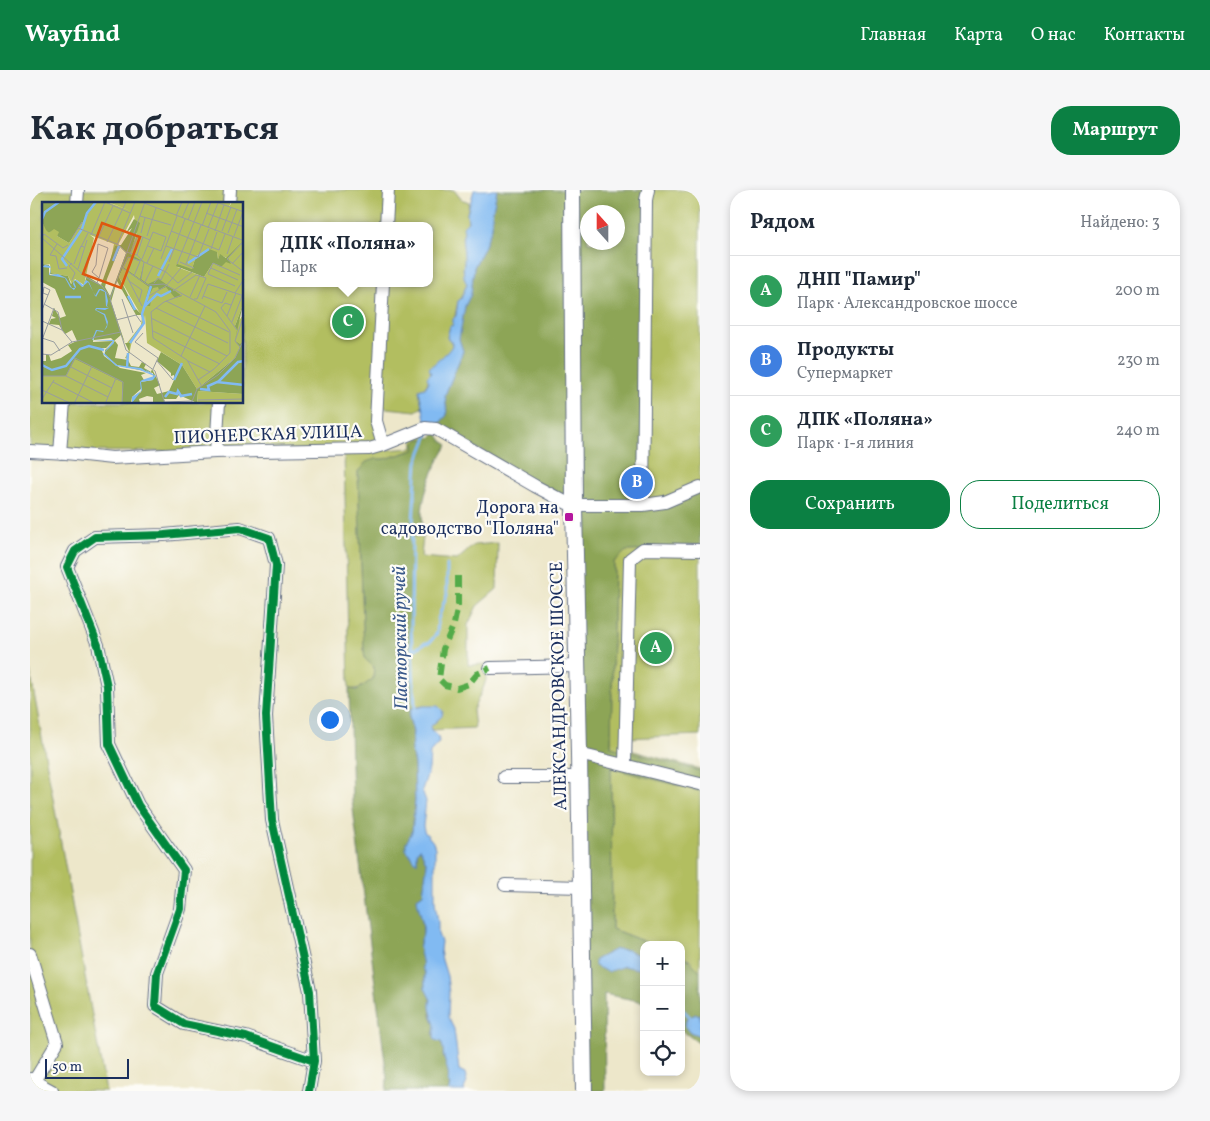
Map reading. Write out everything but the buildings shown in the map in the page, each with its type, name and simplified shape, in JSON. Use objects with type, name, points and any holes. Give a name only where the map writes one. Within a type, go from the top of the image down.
[{"type":"street","points":[[386,222],[388,190]]},
{"type":"street","name":"АЛЕКСАНДРОВСКОЕ ШОССЕ","points":[[572,190],[574,505],[580,754],[584,1091]]},
{"type":"street","points":[[643,505],[646,200],[648,190]]},
{"type":"street","points":[[383,287],[376,421],[383,445]]},
{"type":"street","points":[[60,452],[64,404]]},
{"type":"street","points":[[216,452],[219,404]]},
{"type":"street","name":"ПИОНЕРСКАЯ УЛИЦА","points":[[30,452],[60,452],[112,458],[216,452],[369,449],[430,428],[535,486],[574,505]]},
{"type":"street","points":[[574,505],[643,505],[666,502],[700,487]]},
{"type":"street","points":[[309,1091],[314,1061],[310,991],[272,820],[266,716],[276,565],[269,538],[240,528],[164,535],[95,537],[75,551],[66,567],[98,645],[107,686],[109,744],[138,806],[184,870],[180,909],[157,974],[155,1006],[184,1024],[246,1037],[314,1061]]},
{"type":"street","points":[[625,765],[630,558],[643,550],[700,550]]},
{"type":"street","points":[[490,668],[577,666]]},
{"type":"street","points":[[580,754],[700,784]]},
{"type":"street","points":[[504,777],[580,777]]},
{"type":"street","points":[[505,885],[582,887]]},
{"type":"street","points":[[30,954],[57,1044],[32,1080],[52,1091]]},
{"type":"green space","points":[[30,190],[454,190],[461,199],[469,202],[468,222],[462,238],[465,257],[463,269],[467,284],[461,299],[458,301],[453,325],[450,327],[447,337],[452,346],[431,372],[426,385],[419,390],[422,407],[416,411],[377,407],[386,450],[411,448],[413,447],[413,437],[424,432],[427,436],[414,450],[385,459],[375,459],[358,472],[364,652],[366,659],[374,667],[373,679],[362,687],[349,689],[344,449],[215,452],[30,451]]},
{"type":"green space","points":[[497,190],[648,190],[643,505],[700,487],[700,550],[626,551],[614,562],[611,747],[700,771],[700,791],[611,768],[612,929],[643,941],[640,941],[640,956],[619,950],[595,960],[617,969],[624,966],[640,969],[640,1001],[604,994],[605,1091],[585,1091],[575,505],[437,426],[447,415],[445,395],[463,351],[459,339],[465,306],[471,294],[474,267],[492,227],[492,214]]},
{"type":"green space","points":[[648,190],[700,190],[700,487],[643,505]]},
{"type":"green space","points":[[436,432],[442,441],[448,445],[435,468],[425,495],[422,512],[423,537],[412,536],[411,627],[415,707],[410,709],[409,717],[413,733],[411,750],[414,764],[415,801],[412,832],[406,850],[417,862],[417,852],[420,848],[427,864],[421,915],[423,936],[420,944],[425,973],[425,988],[430,994],[431,1015],[435,1025],[433,1035],[441,1042],[444,1048],[443,1055],[450,1075],[449,1091],[386,1091],[387,1078],[352,801],[349,689],[357,690],[373,679],[374,667],[365,659],[364,652],[358,472],[366,462],[375,459],[385,459],[414,450],[415,443],[419,439],[425,439],[427,436],[430,438]]},
{"type":"green space","points":[[412,536],[423,537],[421,557],[457,560],[474,545],[498,543],[497,589],[477,606],[468,625],[468,665],[487,664],[487,676],[484,686],[473,710],[475,728],[431,730],[430,727],[441,717],[424,706],[415,707],[411,627]]},
{"type":"green space","points":[[700,550],[700,735],[626,738],[626,749],[700,769],[700,771],[611,748],[614,562],[625,551]]},
{"type":"green space","points":[[30,671],[96,1037],[106,1091],[30,1091]]},
{"type":"green space","points":[[611,768],[700,791],[700,971],[685,958],[685,941],[643,941],[612,929]]},
{"type":"green space","points":[[685,958],[700,971],[700,1015],[696,1014],[686,1019],[698,1036],[700,1036],[700,1044],[685,1033]]},
{"type":"water","points":[[474,190],[497,190],[492,214],[492,227],[474,267],[471,294],[465,306],[459,339],[463,351],[445,395],[447,415],[437,426],[426,424],[419,390],[425,388],[429,382],[427,377],[431,373],[429,368],[452,346],[452,342],[447,338],[450,326],[453,325],[453,319],[456,316],[458,301],[461,299],[467,284],[464,274],[463,227],[468,222],[467,214]]},
{"type":"water","points":[[424,706],[438,706],[443,711],[442,716],[430,727],[438,736],[439,742],[430,752],[429,769],[422,790],[426,801],[423,826],[424,831],[433,842],[435,848],[435,901],[438,934],[441,942],[440,950],[447,976],[449,993],[448,1017],[454,1029],[459,1070],[465,1073],[467,1082],[465,1091],[449,1091],[450,1085],[443,1046],[441,1042],[434,1038],[435,1024],[430,1007],[431,1000],[425,988],[425,973],[422,968],[420,943],[423,928],[417,898],[423,894],[427,864],[420,848],[417,852],[417,863],[406,850],[406,843],[412,832],[415,801],[414,764],[411,750],[413,732],[409,717],[411,709]]},
{"type":"water","points":[[616,949],[628,950],[640,956],[640,969],[624,966],[608,972],[595,966],[595,960]]},
{"type":"water","points":[[696,1014],[700,1015],[700,1036],[690,1032],[685,1026],[686,1019]]},
{"type":"waterway","name":"Пасторский ручей","points":[[415,710],[411,627],[412,536],[417,462],[429,432]]},
{"type":"waterway","points":[[412,648],[416,649],[430,642],[437,633],[438,619],[447,594],[447,565]]},
{"type":"waterway","points":[[685,1012],[700,1023]]},
{"type":"marked path","points":[[458,576],[458,605],[454,624],[443,649],[439,679],[445,685],[457,688],[469,684],[477,674],[490,668]]},
{"type":"cycle path","points":[[309,1091],[314,1061],[310,991],[272,820],[266,716],[276,565],[269,538],[240,528],[164,535],[95,537],[75,551],[67,567],[98,645],[107,686],[109,744],[138,805],[184,870],[180,909],[157,973],[155,1006],[184,1024],[246,1037],[314,1061]]},
{"type":"place","name":"ДПК «Поляна»","points":[[348,322]]},
{"type":"place","name":"Продукты","points":[[637,483]]},
{"type":"place","name":"Дорога на садоводство \"Поляна\"","points":[[569,517]]},
{"type":"place","name":"ДНП \"Памир\"","points":[[656,648]]}]
